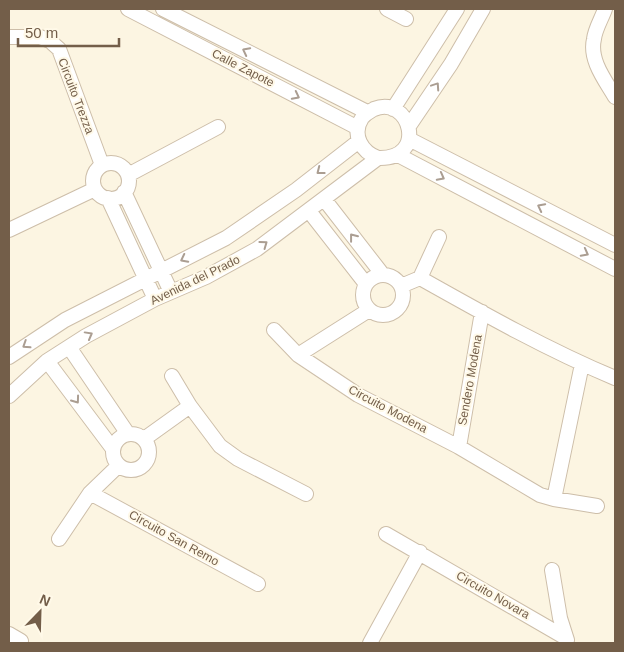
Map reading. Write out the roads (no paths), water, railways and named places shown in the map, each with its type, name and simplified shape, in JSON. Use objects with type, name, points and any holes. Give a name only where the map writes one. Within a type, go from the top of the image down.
[{"type":"street","name":"Calle Zapote","points":[[128,9],[358,134]]},
{"type":"street","name":"Calle Zapote","points":[[163,9],[367,112]]},
{"type":"street","points":[[387,9],[406,19]]},
{"type":"street","points":[[393,109],[457,9]]},
{"type":"street","points":[[484,9],[409,132],[405,148],[398,155],[615,269]]},
{"type":"street","points":[[606,9],[594,38],[593,55],[615,97]]},
{"type":"street","name":"Circuito Trezza","points":[[9,37],[40,37],[50,40],[59,49],[102,165]]},
{"type":"street","points":[[367,112],[380,107],[393,109],[403,116],[409,132],[615,245]]},
{"type":"street","name":"Avenida del Prado","points":[[9,357],[65,320],[226,238],[296,190],[358,134],[361,119],[367,112]]},
{"type":"street","points":[[128,175],[218,127]]},
{"type":"street","points":[[358,134],[363,149],[370,155],[378,158]]},
{"type":"street","name":"Avenida del Prado","points":[[9,396],[48,361],[69,347],[156,299],[206,277],[257,249],[378,158],[388,159],[398,155]]},
{"type":"street","points":[[114,163],[120,166],[128,175],[127,187],[124,192],[114,198],[108,198],[98,193],[93,184],[94,173],[102,165],[114,163]]},
{"type":"street","points":[[10,227],[95,189]]},
{"type":"street","points":[[124,192],[171,292]]},
{"type":"street","points":[[108,198],[156,299]]},
{"type":"street","points":[[324,199],[383,275]]},
{"type":"street","points":[[309,210],[366,284]]},
{"type":"street","points":[[401,286],[420,278],[439,237]]},
{"type":"street","points":[[383,275],[394,278],[401,286],[403,292],[402,305],[393,314],[380,316],[369,310],[363,297],[366,284],[376,276],[383,275]]},
{"type":"street","points":[[420,278],[582,364],[615,378]]},
{"type":"street","points":[[298,355],[369,310]]},
{"type":"street","name":"Sendero Modena","points":[[459,447],[482,312]]},
{"type":"street","name":"Circuito Modena","points":[[274,330],[298,355],[358,395],[459,447],[540,495],[597,506]]},
{"type":"street","points":[[69,347],[128,434]]},
{"type":"street","points":[[48,361],[113,450],[118,466],[129,471],[140,469],[145,466],[150,455],[150,450],[144,439],[134,434],[128,434],[118,439],[113,450]]},
{"type":"street","points":[[554,499],[582,364]]},
{"type":"street","points":[[172,376],[190,406],[220,446],[238,459],[306,494]]},
{"type":"street","points":[[144,439],[190,406]]},
{"type":"street","points":[[59,539],[90,493],[118,466]]},
{"type":"street","name":"Circuito San Remo","points":[[90,493],[258,584]]},
{"type":"street","name":"Circuito Novara","points":[[386,534],[420,552],[567,640]]},
{"type":"street","points":[[370,643],[420,552]]},
{"type":"street","name":"Circuito Novara","points":[[552,570],[560,618],[567,640]]},
{"type":"street","points":[[9,634],[21,641],[20,643]]}]
